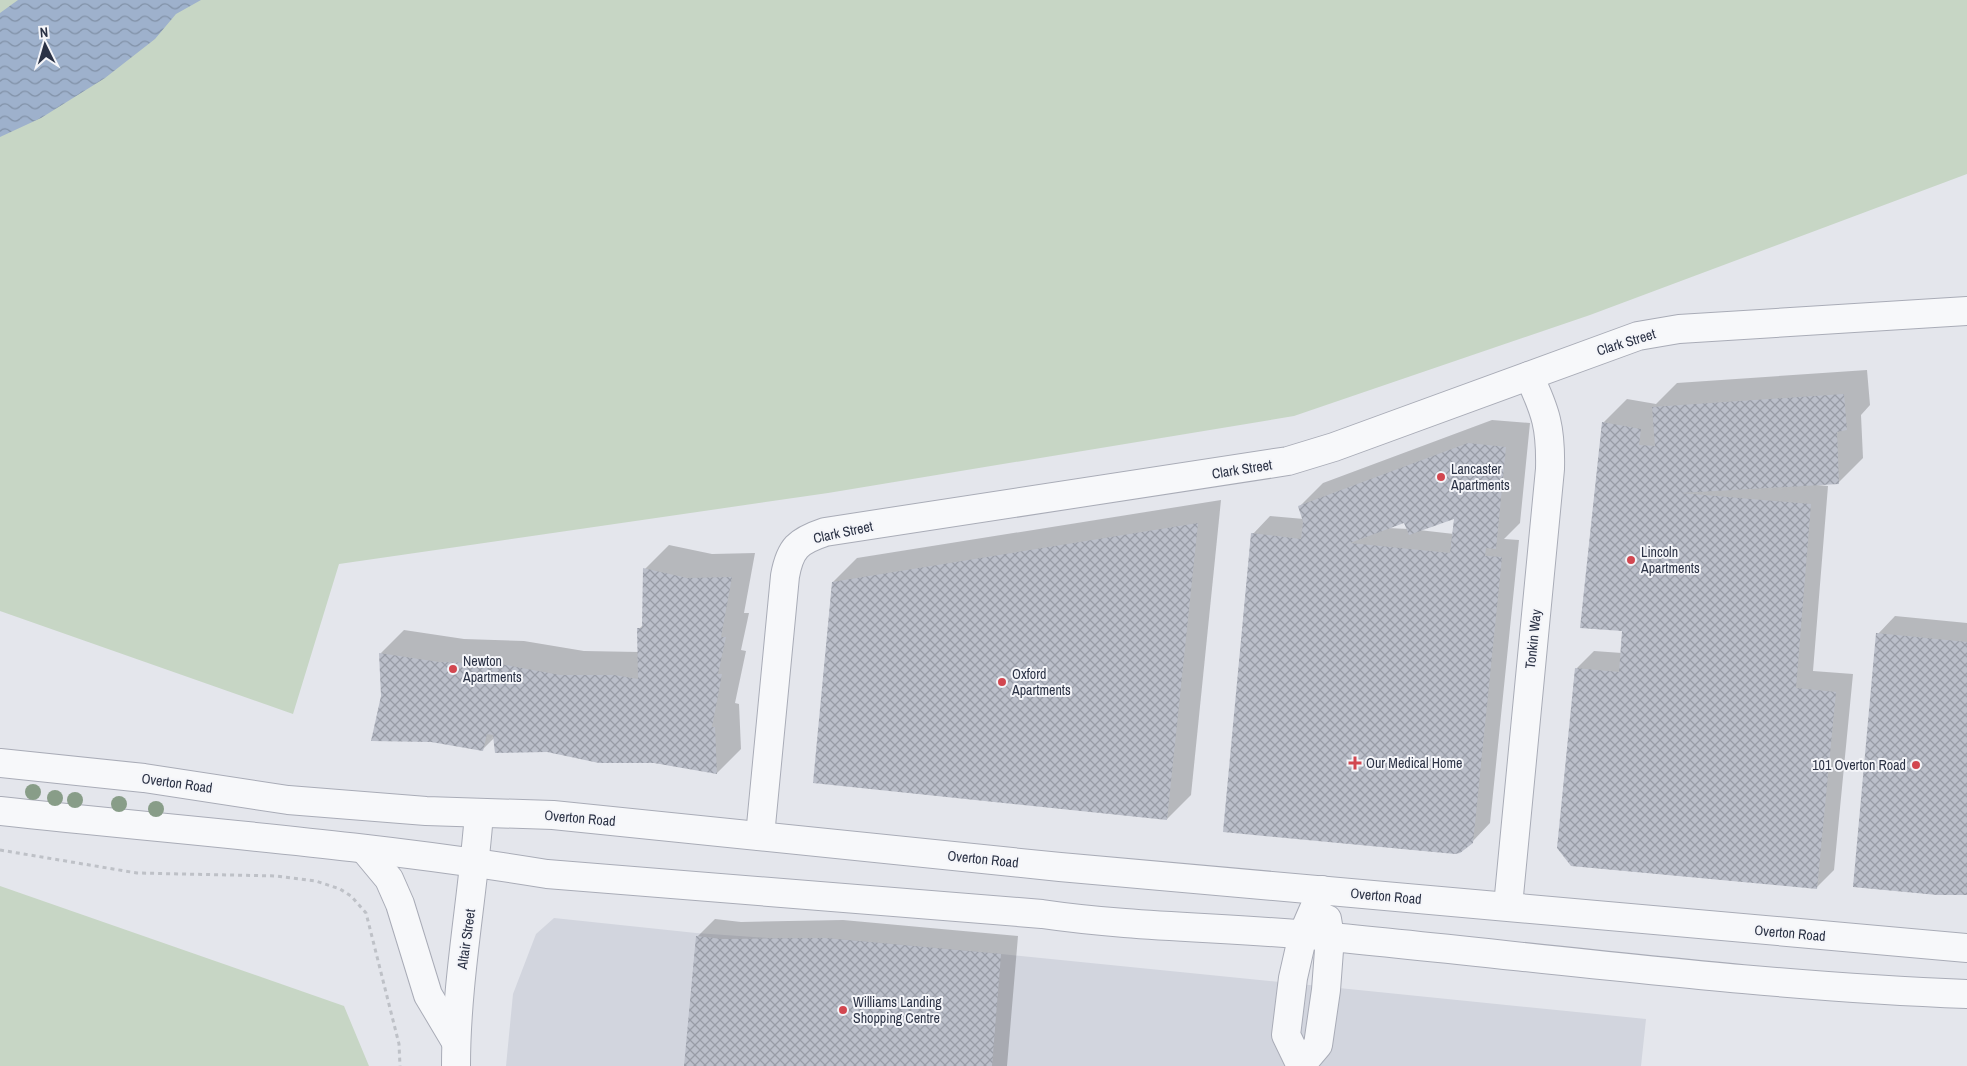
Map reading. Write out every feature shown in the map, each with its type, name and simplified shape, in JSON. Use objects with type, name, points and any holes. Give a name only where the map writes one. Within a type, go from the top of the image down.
[{"type":"street","name":"Clark Street","points":[[760,836],[785,576],[790,556],[800,543],[810,537],[825,532],[1288,461],[1334,448],[1638,336],[1656,332],[1967,311]]},
{"type":"street","name":"Tonkin Way","points":[[1508,906],[1551,448],[1543,406],[1529,376]]},
{"type":"street","name":"Overton Road","points":[[0,762],[144,778],[288,800],[418,811],[553,815],[1060,867],[1508,906],[1558,913],[1967,948]]},
{"type":"street","points":[[0,811],[187,829],[364,849],[476,862],[566,876],[1042,914],[1091,921],[1316,936],[1576,963],[1892,991],[1967,994]]},
{"type":"street","name":"Altair Street","points":[[456,1054],[458,999],[476,862],[478,813]]},
{"type":"street","points":[[364,849],[388,879],[400,904],[428,995],[456,1054]]},
{"type":"street","points":[[1301,1065],[1318,1045],[1326,990],[1316,936],[1322,890]]},
{"type":"path","points":[[0,850],[137,872],[276,876],[316,881],[340,889],[351,896],[366,913],[399,1044],[400,1066]]},
{"type":"shaded area","points":[[554,918],[696,933],[768,938],[825,938],[1001,954],[1646,1019],[1641,1066],[506,1066],[513,994],[536,934]]},
{"type":"green space","points":[[0,0],[1967,0],[1967,174],[1590,315],[1294,416],[828,493],[339,564],[293,714],[0,611]]},
{"type":"green space","points":[[0,886],[344,1006],[369,1066],[0,1066]]},
{"type":"water","points":[[18,0],[201,0],[176,14],[155,39],[105,78],[41,118],[0,137],[0,13]]},
{"type":"building","points":[[1844,394],[1847,430],[1837,432],[1839,484],[1681,493],[1811,504],[1796,688],[1836,692],[1817,889],[1571,866],[1557,848],[1575,668],[1619,672],[1622,631],[1580,628],[1602,422],[1641,429],[1639,445],[1655,446],[1652,407]]},
{"type":"building","points":[[1468,443],[1506,447],[1496,549],[1486,548],[1485,556],[1502,557],[1473,843],[1460,853],[1223,832],[1251,533],[1301,539],[1303,522],[1298,506]],"holes":[[[1454,519],[1450,553],[1350,543],[1404,523],[1409,535]]]},
{"type":"building","name":"Oxford Apartments","points":[[1198,523],[1167,820],[813,783],[832,582]]},
{"type":"building","name":"Newton Apartments","points":[[643,568],[687,578],[732,577],[721,637],[726,637],[718,674],[722,674],[712,727],[715,727],[717,774],[654,763],[599,763],[547,752],[495,753],[493,735],[487,734],[483,751],[431,742],[371,741],[381,696],[379,653],[439,662],[500,664],[560,675],[614,675],[638,679],[637,628],[642,628]]},
{"type":"building","name":"101 Overton Road","points":[[1876,633],[1967,642],[1967,895],[1937,895],[1853,887]]},
{"type":"building","name":"Williams Landing Shopping Centre","points":[[696,936],[722,939],[825,938],[1001,954],[992,1066],[684,1066]]},
{"type":"place","name":"Lancaster Apartments","points":[[1441,477]]},
{"type":"place","name":"Lincoln Apartments","points":[[1631,560]]},
{"type":"place","name":"Newton Apartments","points":[[453,669]]},
{"type":"place","name":"Oxford Apartments","points":[[1002,682]]},
{"type":"place","name":"Our Medical Home","points":[[1355,763]]},
{"type":"place","name":"101 Overton Road","points":[[1916,765]]},
{"type":"place","name":"Williams Landing Shopping Centre","points":[[843,1010]]}]
